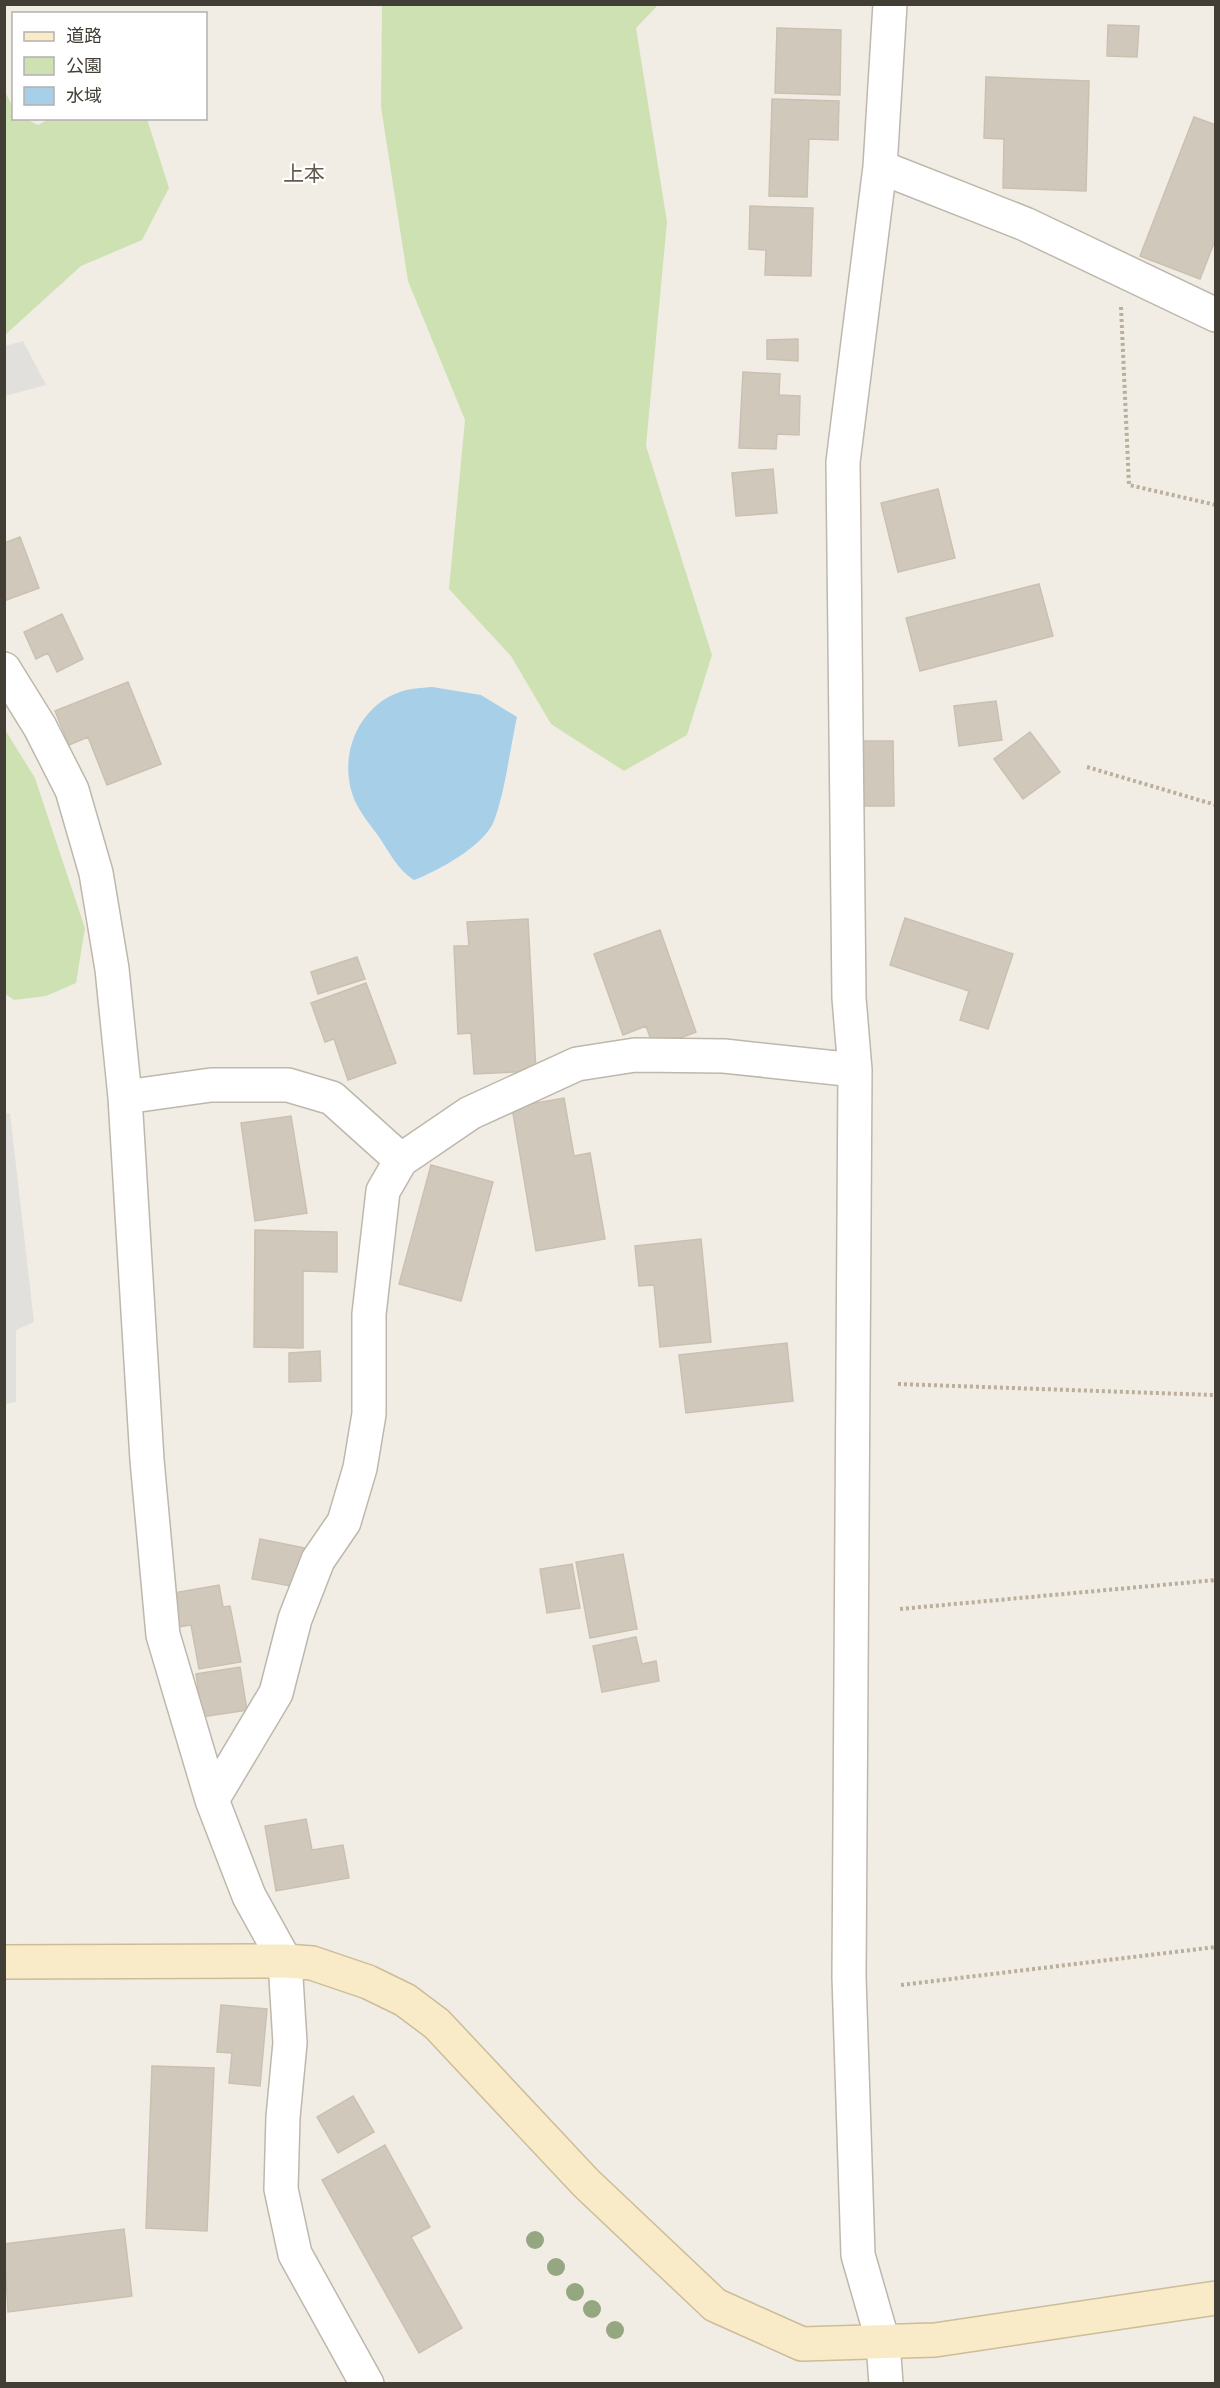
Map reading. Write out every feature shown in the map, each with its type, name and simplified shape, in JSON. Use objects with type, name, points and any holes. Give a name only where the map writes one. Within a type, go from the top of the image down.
[{"type":"street","points":[[886,2384],[883,2342],[858,2255],[849,1977],[855,1070],[849,998],[843,462],[879,167],[890,4]]},
{"type":"street","points":[[879,167],[1025,224],[1215,315]]},
{"type":"street","points":[[4,669],[40,727],[72,790],[96,873],[112,969],[125,1097],[147,1460],[163,1635],[212,1800],[249,1896],[285,1960],[290,2043],[281,2189],[295,2254],[367,2384]]},
{"type":"street","points":[[212,1800],[276,1693],[295,1619],[318,1560],[344,1522],[360,1468],[369,1414],[369,1314],[383,1191],[401,1160],[470,1113],[577,1064],[635,1055],[724,1056],[855,1070]]},
{"type":"street","points":[[125,1097],[211,1085],[288,1085],[332,1098],[401,1160]]},
{"type":"street","points":[[4,1962],[285,1960],[312,1963],[368,1982],[405,2000],[437,2024],[586,2183],[715,2305],[802,2344],[935,2340],[1215,2298]]},
{"type":"path","points":[[1121,303],[1129,484],[1215,505]]},
{"type":"path","points":[[1087,767],[1215,805]]},
{"type":"path","points":[[898,1384],[1213,1395]]},
{"type":"path","points":[[900,1609],[1215,1580]]},
{"type":"path","points":[[901,1985],[1215,1947]]},
{"type":"green space","points":[[382,5],[658,5],[636,28],[667,222],[646,446],[712,655],[687,735],[624,771],[551,724],[511,656],[449,589],[465,420],[408,281],[381,107]]},
{"type":"green space","points":[[4,90],[12,105],[12,120],[28,120],[38,125],[47,120],[147,120],[169,188],[142,240],[81,266],[5,335]]},
{"type":"green space","points":[[4,728],[35,778],[85,928],[76,983],[46,996],[14,1000],[4,993]]},
{"type":"shaded area","points":[[23,341],[46,385],[5,396],[5,346]]},
{"type":"shaded area","points":[[10,1113],[34,1322],[16,1330],[16,1402],[5,1404],[4,1114]]},
{"type":"water","points":[[432,687],[481,695],[517,717],[501,797],[489,830],[481,840],[459,856],[414,880],[394,860],[356,803],[350,787],[348,770],[354,737],[361,723],[372,710],[385,699],[404,691]]},
{"type":"building","points":[[1108,25],[1139,26],[1137,57],[1107,56]]},
{"type":"building","points":[[777,28],[841,30],[840,95],[775,93]]},
{"type":"building","points":[[986,77],[1089,81],[1086,191],[1003,188],[1004,139],[984,138]]},
{"type":"building","points":[[772,99],[839,101],[838,140],[809,139],[807,197],[769,196]]},
{"type":"building","points":[[1194,117],[1216,125],[1216,238],[1200,279],[1140,256]]},
{"type":"building","points":[[750,206],[813,208],[811,276],[765,275],[766,250],[749,249]]},
{"type":"building","points":[[798,339],[798,361],[767,359],[767,340]]},
{"type":"building","points":[[743,372],[780,374],[779,395],[800,396],[799,435],[777,434],[776,449],[739,448]]},
{"type":"building","points":[[773,469],[777,513],[736,516],[732,473]]},
{"type":"building","points":[[938,489],[955,558],[898,572],[881,503]]},
{"type":"building","points":[[20,537],[39,588],[4,601],[4,543]]},
{"type":"building","points":[[1039,584],[1053,636],[920,671],[906,618]]},
{"type":"building","points":[[62,614],[83,659],[57,672],[48,653],[36,659],[24,632]]},
{"type":"building","points":[[128,682],[161,764],[107,785],[88,737],[69,745],[55,711]]},
{"type":"building","points":[[996,701],[1002,740],[959,746],[954,706]]},
{"type":"building","points":[[1030,732],[1060,772],[1023,799],[994,759]]},
{"type":"building","points":[[859,741],[893,741],[894,806],[860,806]]},
{"type":"building","points":[[905,918],[1013,954],[988,1029],[960,1020],[969,991],[890,965]]},
{"type":"building","points":[[528,919],[536,1071],[474,1074],[471,1033],[458,1034],[454,946],[469,946],[467,922]]},
{"type":"building","points":[[660,930],[696,1032],[654,1048],[646,1026],[623,1035],[594,954]]},
{"type":"building","points":[[357,957],[365,979],[318,994],[311,972]]},
{"type":"building","points":[[366,983],[396,1063],[348,1080],[334,1039],[325,1042],[311,1003]]},
{"type":"building","points":[[564,1098],[574,1156],[590,1153],[605,1239],[536,1251],[512,1107]]},
{"type":"building","points":[[291,1116],[307,1213],[255,1221],[241,1123]]},
{"type":"building","points":[[431,1165],[493,1182],[461,1301],[399,1284]]},
{"type":"building","points":[[255,1230],[337,1232],[337,1272],[303,1271],[303,1348],[254,1347]]},
{"type":"building","points":[[701,1239],[711,1342],[660,1347],[654,1285],[639,1286],[635,1246]]},
{"type":"building","points":[[787,1343],[793,1401],[686,1413],[679,1355]]},
{"type":"building","points":[[320,1351],[321,1381],[289,1382],[289,1353]]},
{"type":"building","points":[[260,1539],[310,1549],[302,1588],[252,1579]]},
{"type":"building","points":[[623,1554],[637,1629],[590,1638],[576,1562]]},
{"type":"building","points":[[572,1564],[580,1608],[547,1613],[540,1569]]},
{"type":"building","points":[[219,1585],[223,1607],[230,1606],[241,1662],[199,1669],[191,1625],[179,1627],[173,1593]]},
{"type":"building","points":[[636,1637],[642,1664],[656,1661],[659,1681],[602,1692],[593,1646]]},
{"type":"building","points":[[240,1667],[247,1710],[202,1717],[196,1674]]},
{"type":"building","points":[[306,1819],[312,1850],[343,1845],[349,1878],[276,1891],[265,1826]]},
{"type":"building","points":[[221,2005],[267,2009],[260,2086],[229,2083],[232,2053],[217,2052]]},
{"type":"building","points":[[152,2066],[214,2068],[207,2231],[146,2228]]},
{"type":"building","points":[[353,2096],[374,2132],[338,2153],[317,2117]]},
{"type":"building","points":[[385,2145],[430,2227],[411,2237],[462,2328],[419,2353],[322,2180]]},
{"type":"building","points":[[124,2229],[132,2296],[8,2312],[4,2244]]},
{"type":"district","name":"上本","points":[[304,174]]}]
